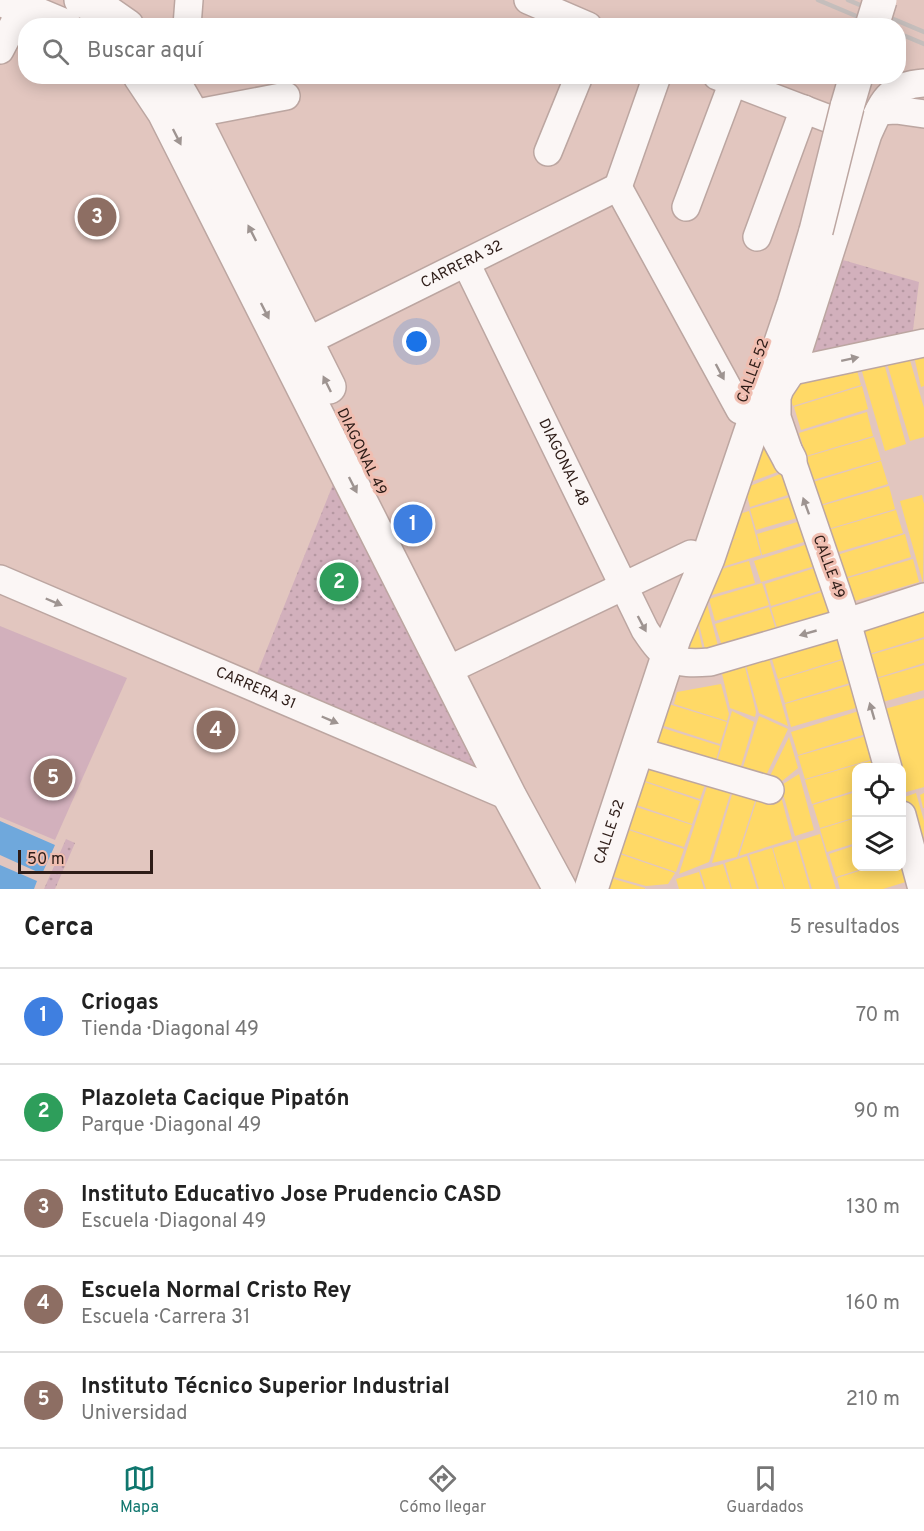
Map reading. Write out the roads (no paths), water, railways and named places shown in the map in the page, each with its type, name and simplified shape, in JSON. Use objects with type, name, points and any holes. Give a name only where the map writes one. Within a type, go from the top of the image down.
[{"type":"main road","points":[[81,0],[116,18]]},
{"type":"main road","points":[[874,18],[880,0]]},
{"type":"main road","points":[[12,4],[46,18]]},
{"type":"main road","name":"CALLE 52","points":[[591,889],[671,648],[708,558],[794,304],[811,229],[854,84]]},
{"type":"main road","name":"DIAGONAL 49","points":[[169,88],[306,342],[455,667],[510,797],[560,889]]},
{"type":"main road","name":"DIAGONAL 49","points":[[169,88],[169,122],[455,667],[583,889]]},
{"type":"main road","name":"CALLE 52","points":[[671,648],[691,554],[740,410],[811,229]]},
{"type":"main road","points":[[790,460],[768,412],[788,340],[794,304]]},
{"type":"street","points":[[188,18],[189,0]]},
{"type":"street","points":[[528,0],[570,18]]},
{"type":"street","points":[[0,50],[12,4]]},
{"type":"street","points":[[873,122],[890,94],[906,85],[924,83]]},
{"type":"street","points":[[549,152],[576,84]]},
{"type":"street","points":[[654,84],[618,187],[700,333],[740,410]]},
{"type":"street","points":[[686,207],[724,84]]},
{"type":"street","points":[[736,84],[804,109],[873,122],[896,110],[924,114]]},
{"type":"street","points":[[169,88],[286,96]]},
{"type":"street","points":[[757,237],[804,109]]},
{"type":"street","name":"CALLE 49","points":[[873,122],[792,371],[780,389],[775,408],[790,460],[848,622],[887,763]]},
{"type":"street","name":"CARRERA 32","points":[[306,342],[618,187]]},
{"type":"street","name":"DIAGONAL 48","points":[[466,263],[645,630],[655,646],[671,648]]},
{"type":"street","points":[[792,371],[924,343]]},
{"type":"street","points":[[455,667],[622,585],[691,554]]},
{"type":"street","name":"CARRERA 31","points":[[0,579],[510,797]]},
{"type":"street","points":[[671,648],[686,664],[710,662],[848,622],[924,597]]},
{"type":"street","points":[[637,751],[770,790]]},
{"type":"street","points":[[903,817],[922,888]]},
{"type":"railway","points":[[818,0],[861,18]]},
{"type":"railway","points":[[848,0],[891,18]]},
{"type":"railway","points":[[906,24],[924,32]]},
{"type":"railway","points":[[906,36],[924,44]]},
{"type":"place","name":"Instituto Educativo Jose Prudencio CASD","points":[[97,217]]},
{"type":"place","name":"Criogas","points":[[413,524]]},
{"type":"place","name":"Plazoleta Cacique Pipatón","points":[[339,582]]},
{"type":"place","name":"Escuela Normal Cristo Rey","points":[[216,730]]},
{"type":"place","name":"Instituto Técnico Superior Industrial","points":[[53,778]]}]
